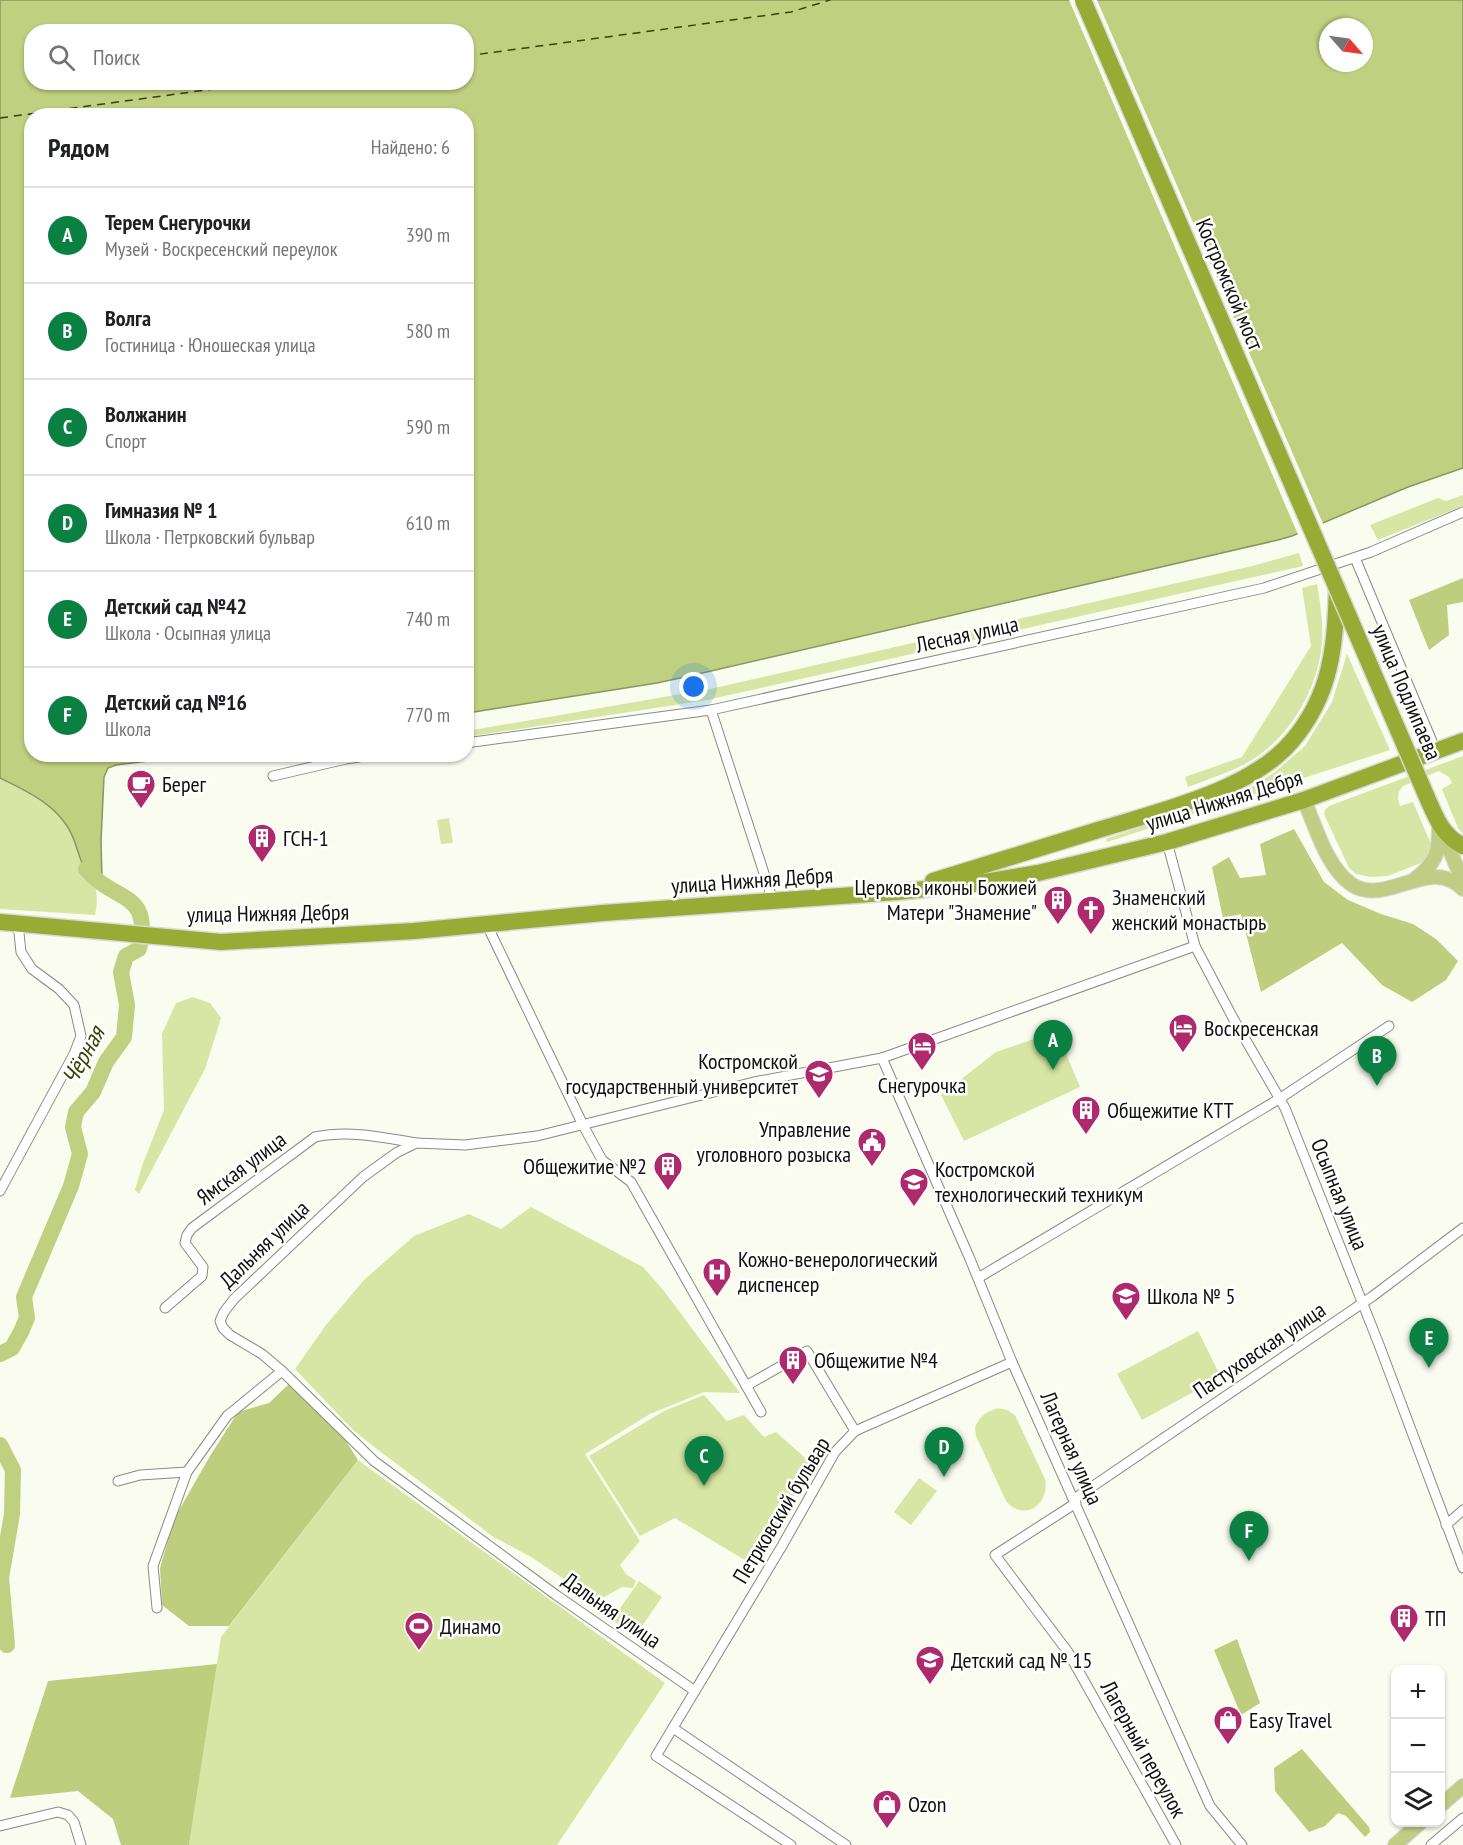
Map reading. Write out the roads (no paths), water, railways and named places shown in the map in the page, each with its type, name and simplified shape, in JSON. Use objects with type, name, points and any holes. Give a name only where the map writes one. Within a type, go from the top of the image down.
[{"type":"highway","name":"Костромской мост","points":[[1083,0],[1337,586]]},
{"type":"highway","name":"улица Подлипаева","points":[[1337,586],[1439,826]]},
{"type":"highway","points":[[897,892],[1166,809],[1252,775],[1292,742],[1311,714],[1325,683],[1334,651],[1337,586]]},
{"type":"highway","name":"улица Нижняя Дебря","points":[[0,922],[221,942],[414,931],[486,923],[897,892],[973,884],[1038,873],[1167,842],[1304,800],[1463,741]]},
{"type":"highway","points":[[1439,826],[1463,846]]},
{"type":"main road","points":[[1304,800],[1328,853],[1344,879],[1353,886],[1378,891],[1413,880],[1443,876],[1454,881],[1463,889]]},
{"type":"main road","points":[[1413,880],[1435,859],[1439,826]]},
{"type":"main road","name":"улица Подлипаева","points":[[1439,826],[1463,881]]},
{"type":"main road","points":[[1445,1802],[1463,1786]]},
{"type":"main road","points":[[1395,1845],[1415,1827]]},
{"type":"street","name":"Лесная улица","points":[[474,742],[711,710],[1264,588],[1355,558],[1463,512]]},
{"type":"street","points":[[1355,558],[1436,751]]},
{"type":"street","points":[[711,710],[773,901]]},
{"type":"street","points":[[273,776],[333,762]]},
{"type":"street","name":"Осыпная улица","points":[[1167,842],[1195,946],[1285,1108],[1463,1568]]},
{"type":"street","points":[[486,923],[602,1160],[631,1182],[761,1412]]},
{"type":"street","points":[[0,1191],[74,1054],[81,1036],[74,1005],[32,969],[21,952],[18,924]]},
{"type":"street","points":[[416,1143],[465,1145],[537,1136],[754,1082],[882,1059],[1195,946]]},
{"type":"street","points":[[978,1278],[1279,1099],[1389,1026]]},
{"type":"street","name":"Лагерная улица","points":[[882,1059],[978,1278],[1012,1362],[1210,1806],[1235,1843]]},
{"type":"street","name":"Ямская улица","points":[[165,1308],[202,1276],[204,1271],[185,1243],[192,1228],[315,1137],[334,1133],[357,1134],[416,1143]]},
{"type":"street","name":"Дальняя улица","points":[[416,1143],[396,1153],[363,1176],[234,1299],[224,1311],[220,1321],[223,1328],[230,1335],[262,1354],[282,1371],[374,1461],[556,1595],[695,1691]]},
{"type":"street","name":"Пастуховская улица","points":[[995,1556],[1362,1303],[1463,1228]]},
{"type":"street","points":[[746,1386],[807,1351],[855,1431]]},
{"type":"street","name":"Петрковский бульвар","points":[[791,1845],[656,1756],[782,1546],[835,1452],[855,1431],[1012,1362]]},
{"type":"street","points":[[157,1608],[153,1566],[187,1472],[227,1416],[282,1371]]},
{"type":"street","points":[[118,1480],[148,1474],[187,1472]]},
{"type":"street","points":[[1446,1525],[1463,1510]]},
{"type":"street","name":"Лагерный переулок","points":[[995,1556],[1068,1652],[1176,1845]]},
{"type":"street","points":[[673,1728],[846,1845]]},
{"type":"street","points":[[0,1826],[58,1812],[68,1815],[74,1822],[81,1845]]},
{"type":"street","points":[[1431,1845],[1463,1818]]},
{"type":"waterway","name":"Чёрная","points":[[0,1354],[12,1348],[27,1318],[24,1297],[71,1186],[80,1154],[73,1127],[76,1112],[93,1092],[106,1062],[124,1037],[127,1005],[121,972],[126,956],[139,949],[142,930],[141,916],[128,900],[97,880],[86,869]]},
{"type":"waterway","name":"Чёрная","points":[[0,1445],[13,1470],[12,1514],[1,1578],[7,1645]]},
{"type":"place","name":"Берег","points":[[141,810]]},
{"type":"place","name":"ГСН-1","points":[[262,864]]},
{"type":"place","name":"Церковь иконы Божией Матери \"Знамение\"","points":[[1058,926]]},
{"type":"place","name":"Знаменский женский монастырь","points":[[1091,936]]},
{"type":"place","name":"Воскресенская","points":[[1183,1054]]},
{"type":"place","name":"Терем Cнегурочки","points":[[1053,1070]]},
{"type":"place","name":"Снегурочка","points":[[922,1072]]},
{"type":"place","name":"Волга","points":[[1377,1086]]},
{"type":"place","name":"Костромской государственный университет","points":[[819,1100]]},
{"type":"place","name":"Общежитие КТТ","points":[[1086,1136]]},
{"type":"place","name":"Управление уголовного розыска","points":[[872,1168]]},
{"type":"place","name":"Общежитие №2","points":[[668,1192]]},
{"type":"place","name":"Костромской технологический техникум","points":[[914,1208]]},
{"type":"place","name":"Кожно-венерологический диспенсер","points":[[717,1298]]},
{"type":"place","name":"Школа № 5","points":[[1126,1322]]},
{"type":"place","name":"Детский сад №42","points":[[1429,1368]]},
{"type":"place","name":"Общежитие №4","points":[[793,1386]]},
{"type":"place","name":"Гимназия № 1","points":[[944,1477]]},
{"type":"place","name":"Волжанин","points":[[704,1486]]},
{"type":"place","name":"Детский сад №16","points":[[1249,1561]]},
{"type":"place","name":"ТП","points":[[1404,1644]]},
{"type":"place","name":"Динамо","points":[[419,1652]]},
{"type":"place","name":"Детский сад № 15","points":[[930,1686]]},
{"type":"place","name":"Easy Travel","points":[[1228,1746]]},
{"type":"place","name":"Ozon","points":[[887,1830]]}]
